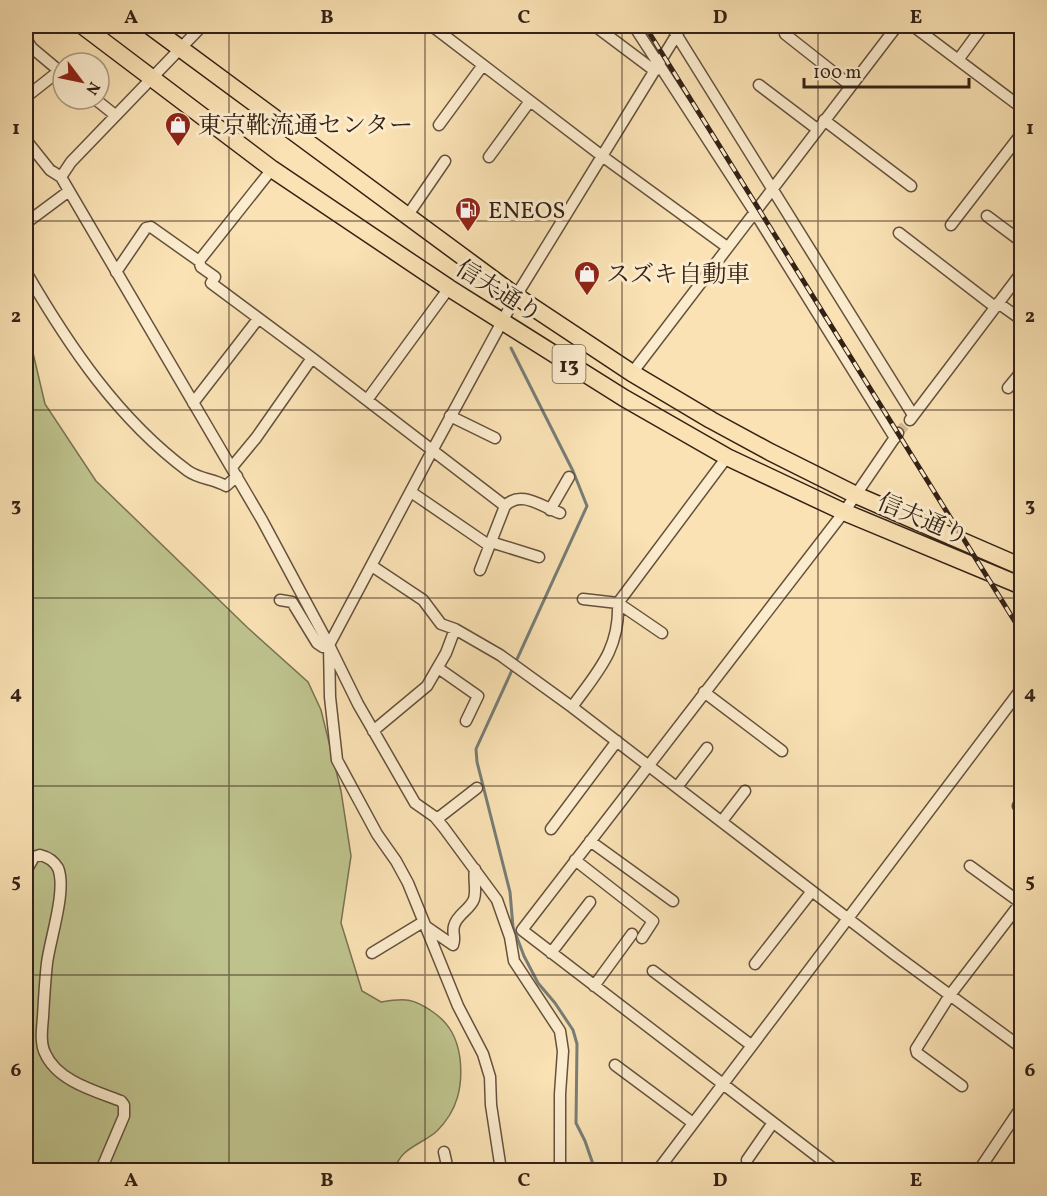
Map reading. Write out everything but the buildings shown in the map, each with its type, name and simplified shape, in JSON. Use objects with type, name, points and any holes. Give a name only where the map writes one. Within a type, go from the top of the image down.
[{"type":"highway","name":"信夫通り","points":[[83,26],[272,169],[448,288],[624,398],[727,457],[844,512],[1022,586]]},
{"type":"highway","name":"信夫通り","points":[[150,26],[516,296],[632,373],[721,426],[856,495],[1020,564]]},
{"type":"street","points":[[61,177],[71,162],[202,26]]},
{"type":"street","points":[[432,26],[602,156],[727,247]]},
{"type":"street","points":[[595,26],[657,67]]},
{"type":"street","points":[[510,937],[522,930],[844,512],[896,436],[754,211],[657,67],[633,26]]},
{"type":"street","points":[[632,373],[897,26]]},
{"type":"street","points":[[913,26],[1022,108]]},
{"type":"street","points":[[958,60],[983,26]]},
{"type":"street","points":[[501,1170],[491,1105],[490,1077],[483,1054],[458,1006],[408,883],[377,834],[338,760],[330,697],[330,645],[450,416],[504,322],[516,296],[657,67],[677,28]]},
{"type":"street","points":[[677,28],[911,418],[1022,272]]},
{"type":"street","points":[[785,34],[851,86]]},
{"type":"street","points":[[26,39],[32,48],[51,64]]},
{"type":"street","points":[[438,125],[483,64]]},
{"type":"street","points":[[26,98],[51,80]]},
{"type":"street","points":[[759,85],[911,186]]},
{"type":"street","points":[[489,157],[530,101]]},
{"type":"street","points":[[110,111],[115,115]]},
{"type":"street","points":[[951,225],[1022,133]]},
{"type":"street","points":[[26,140],[50,170],[61,177],[194,403],[330,645],[373,731],[415,803],[436,819],[497,900],[510,937],[514,961],[560,1031],[564,1051],[560,1094],[560,1170]]},
{"type":"street","points":[[408,215],[445,162]]},
{"type":"street","points":[[199,261],[272,169]]},
{"type":"street","points":[[26,223],[69,191]]},
{"type":"street","points":[[987,216],[1022,242]]},
{"type":"street","points":[[116,272],[146,228],[151,227],[199,261],[201,267],[215,277],[211,283],[505,506]]},
{"type":"street","points":[[899,234],[997,305],[1022,320]]},
{"type":"street","points":[[26,272],[65,337],[127,417],[190,473],[226,486],[256,438],[312,358]]},
{"type":"street","points":[[367,400],[448,288]]},
{"type":"street","points":[[194,403],[258,319]]},
{"type":"street","points":[[1008,388],[1022,371]]},
{"type":"street","points":[[450,416],[495,438]]},
{"type":"street","points":[[572,707],[606,659],[615,642],[619,617],[618,603],[727,457]]},
{"type":"street","points":[[480,570],[505,506],[511,500],[520,497],[555,512],[569,477]]},
{"type":"street","points":[[411,492],[487,544],[492,543],[539,557]]},
{"type":"street","points":[[372,566],[423,600],[441,624],[455,629],[500,656],[572,707],[1022,1048]]},
{"type":"street","points":[[583,598],[618,603],[662,633]]},
{"type":"street","points":[[280,600],[292,602],[317,643],[323,647],[330,645]]},
{"type":"street","points":[[373,731],[421,693],[447,653],[455,629]]},
{"type":"street","points":[[438,668],[478,696],[466,721]]},
{"type":"street","points":[[658,1170],[1022,688]]},
{"type":"street","points":[[704,692],[782,751]]},
{"type":"street","points":[[551,829],[617,741]]},
{"type":"street","points":[[677,787],[707,748]]},
{"type":"street","points":[[436,819],[477,788]]},
{"type":"street","points":[[722,821],[745,791]]},
{"type":"street","points":[[590,841],[673,901]]},
{"type":"street","points":[[26,871],[34,857],[40,855],[51,860],[59,870],[58,913],[48,961],[44,1006],[42,1044],[44,1052],[51,1063],[68,1077],[82,1086],[121,1101],[124,1105],[124,1116],[101,1170]]},
{"type":"street","points":[[575,860],[653,921],[594,986]]},
{"type":"street","points":[[962,1086],[917,1053],[916,1048],[950,995],[1021,902],[969,866]]},
{"type":"street","points":[[423,923],[453,945],[455,922],[473,902],[475,896],[473,877],[475,869]]},
{"type":"street","points":[[755,964],[812,891]]},
{"type":"street","points":[[551,953],[590,902]]},
{"type":"street","points":[[372,953],[423,923]]},
{"type":"street","points":[[522,930],[772,1124],[820,1166],[835,1170]]},
{"type":"street","points":[[653,971],[751,1045]]},
{"type":"street","points":[[615,1065],[693,1124]]},
{"type":"street","points":[[979,1170],[1022,1106]]},
{"type":"street","points":[[747,1160],[772,1124]]},
{"type":"street","points":[[444,1152],[447,1170]]},
{"type":"green space","points":[[26,323],[45,404],[96,481],[248,628],[308,682],[321,710],[341,791],[351,856],[341,923],[362,991],[381,1002],[408,1000],[433,1012],[452,1032],[460,1058],[460,1088],[450,1115],[437,1131],[401,1156],[395,1170],[26,1170]]},
{"type":"waterway","points":[[511,348],[573,471],[587,506],[476,749],[477,762],[510,892],[513,927],[538,983],[573,1030],[577,1044],[576,1123],[595,1170]]},
{"type":"tunnel","points":[[898,433],[910,420]]},
{"type":"railway","points":[[645,26],[1022,633]]},
{"type":"place","name":"東京靴流通センター","points":[[178,148]]},
{"type":"place","name":"ENEOS","points":[[468,233]]},
{"type":"place","name":"スズキ自動車","points":[[587,297]]}]
